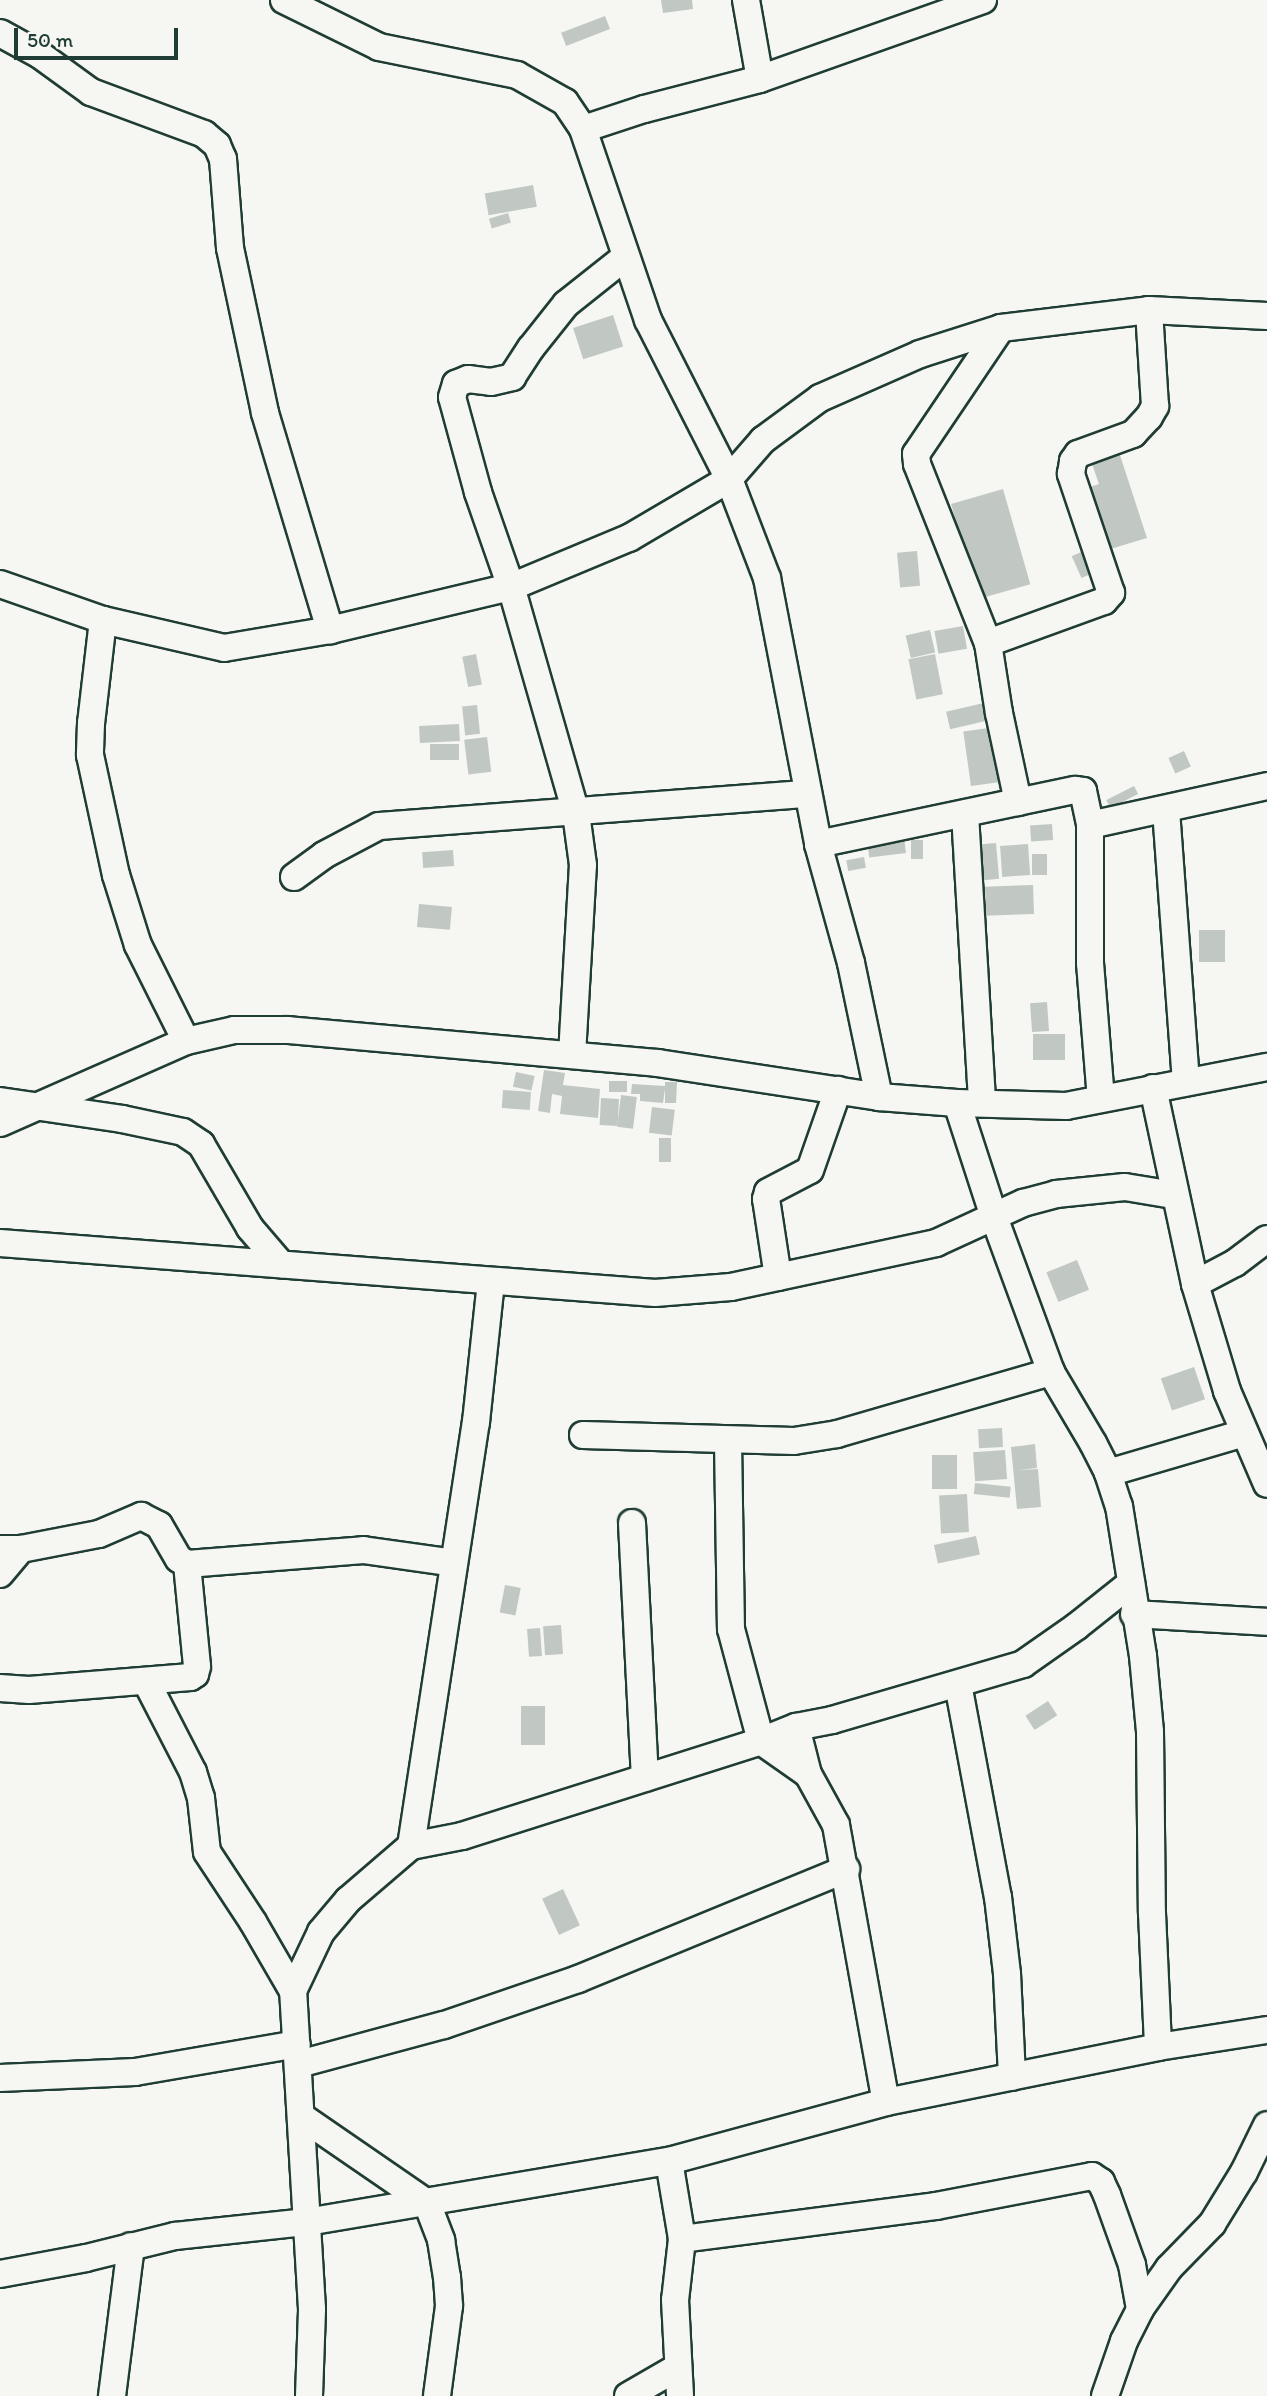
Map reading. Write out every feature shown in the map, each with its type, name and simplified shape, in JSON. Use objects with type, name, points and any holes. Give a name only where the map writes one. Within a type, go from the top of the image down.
[{"type":"street","points":[[284,0],[379,47],[517,75],[565,102],[583,129],[648,320],[729,479],[767,578],[818,844],[851,963],[879,1097]]},
{"type":"street","points":[[746,0],[760,79]]},
{"type":"street","points":[[583,129],[644,109],[760,79],[983,0]]},
{"type":"street","points":[[0,33],[40,55],[91,92],[204,134],[217,145],[223,159],[230,248],[265,413],[330,630]]},
{"type":"street","points":[[572,1055],[583,865],[576,813],[511,587],[478,492],[452,397],[456,384],[468,379],[491,382],[513,377],[531,348],[566,304],[625,257]]},
{"type":"street","points":[[988,643],[1104,601],[1111,593],[1071,474],[1073,461],[1078,454],[1133,433],[1150,417],[1155,407],[1149,310]]},
{"type":"street","points":[[0,584],[103,620],[224,648],[330,630],[511,587],[629,538],[729,479],[763,440],[820,398],[920,354],[1001,328],[1149,310],[1267,316]]},
{"type":"street","points":[[1001,328],[916,454],[917,464],[988,643],[999,713],[1018,802]]},
{"type":"street","points":[[103,620],[90,755],[116,874],[138,945],[186,1041]]},
{"type":"street","points":[[1090,825],[1267,786]]},
{"type":"street","points":[[818,844],[1080,789],[1085,794],[1090,825],[1090,963],[1101,1099]]},
{"type":"street","points":[[294,877],[324,855],[379,826],[497,815],[576,813],[808,794]]},
{"type":"street","points":[[1166,810],[1186,1082]]},
{"type":"street","points":[[965,814],[970,1102],[994,1217],[1051,1372],[1108,1473],[1119,1506],[1134,1614],[1143,1656],[1150,1732],[1152,1913],[1158,2047]]},
{"type":"street","points":[[0,1123],[186,1041],[234,1030],[288,1030],[657,1063],[879,1097],[1066,1106],[1267,1067]]},
{"type":"street","points":[[1153,1088],[1195,1283],[1227,1391],[1267,1484]]},
{"type":"street","points":[[778,1277],[766,1199],[768,1192],[810,1170],[838,1090]]},
{"type":"street","points":[[0,1101],[40,1105],[183,1132],[201,1144],[250,1228],[281,1264]]},
{"type":"street","points":[[0,1243],[655,1293],[731,1287],[936,1243],[1023,1203],[1056,1194],[1125,1187],[1174,1195]]},
{"type":"street","points":[[223,1260],[250,1228]]},
{"type":"street","points":[[1195,1283],[1235,1263],[1267,1239]]},
{"type":"street","points":[[411,1846],[476,1422],[491,1282]]},
{"type":"street","points":[[583,1435],[794,1441],[838,1434],[1051,1372]]},
{"type":"street","points":[[1108,1473],[1244,1433]]},
{"type":"street","points":[[729,1441],[731,1629],[761,1741],[808,1774]]},
{"type":"street","points":[[0,1574],[10,1549],[99,1534],[141,1516],[159,1525],[179,1559],[187,1564],[363,1550],[454,1563]]},
{"type":"street","points":[[632,1523],[645,1778]]},
{"type":"street","points":[[0,1688],[29,1690],[190,1677],[195,1674],[187,1564]]},
{"type":"street","points":[[293,1991],[321,1932],[348,1900],[411,1846],[462,1836],[761,1741],[796,1727],[1023,1664],[1131,1583]]},
{"type":"street","points":[[1134,1614],[1267,1622]]},
{"type":"street","points":[[146,1681],[193,1772],[201,1798],[207,1852],[253,1922],[293,1991],[313,2309],[309,2396]]},
{"type":"street","points":[[958,1684],[998,1897],[1007,1974],[1012,2077]]},
{"type":"street","points":[[796,1727],[808,1774],[836,1825],[886,2102]]},
{"type":"street","points":[[0,2078],[135,2071],[298,2054],[444,2025],[578,1979],[846,1870]]},
{"type":"street","points":[[0,2274],[175,2236],[307,2222],[668,2161],[886,2102],[1158,2047],[1265,2033]]},
{"type":"street","points":[[302,2117],[427,2203],[441,2240],[449,2306],[438,2396]]},
{"type":"street","points":[[1105,2396],[1124,2341],[1140,2309],[1169,2268],[1212,2224],[1244,2172],[1267,2125]]},
{"type":"street","points":[[668,2161],[682,2239],[675,2300],[680,2396]]},
{"type":"street","points":[[682,2239],[936,2206],[1079,2176],[1092,2176],[1101,2182],[1107,2195],[1132,2265],[1140,2309]]},
{"type":"street","points":[[112,2396],[131,2246]]},
{"type":"street","points":[[1132,2265],[1169,2268]]},
{"type":"street","points":[[628,2396],[678,2367]]},
{"type":"building","points":[[661,0],[692,0],[693,9],[663,13]]},
{"type":"building","points":[[605,16],[610,29],[566,46],[561,33]]},
{"type":"building","points":[[533,185],[537,207],[489,215],[485,194]]},
{"type":"building","points":[[508,213],[511,223],[492,228],[489,219]]},
{"type":"building","points":[[613,315],[623,346],[583,359],[573,328]]},
{"type":"building","points":[[1119,452],[1147,538],[1107,550],[1087,488],[1099,484],[1091,461]]},
{"type":"building","points":[[1003,489],[1030,584],[978,599],[951,504]]},
{"type":"building","points":[[1090,548],[1100,570],[1081,578],[1072,556]]},
{"type":"building","points":[[917,551],[920,586],[900,588],[897,553]]},
{"type":"building","points":[[963,626],[967,649],[938,654],[934,631]]},
{"type":"building","points":[[930,630],[935,652],[911,658],[906,636]]},
{"type":"building","points":[[476,654],[482,684],[468,687],[462,657]]},
{"type":"building","points":[[935,654],[943,694],[916,699],[908,659]]},
{"type":"building","points":[[988,702],[992,720],[950,729],[946,712]]},
{"type":"building","points":[[477,705],[480,734],[465,735],[462,707]]},
{"type":"building","points":[[459,724],[460,741],[420,743],[419,726]]},
{"type":"building","points":[[996,727],[1004,781],[971,786],[963,732]]},
{"type":"building","points":[[487,737],[491,772],[468,775],[464,740]]},
{"type":"building","points":[[430,744],[459,744],[459,760],[430,760]]},
{"type":"building","points":[[1184,751],[1191,767],[1175,773],[1168,758]]},
{"type":"building","points":[[1134,786],[1138,794],[1110,808],[1106,800]]},
{"type":"building","points":[[1052,824],[1053,840],[1031,841],[1030,826]]},
{"type":"building","points":[[904,837],[906,853],[869,857],[867,842]]},
{"type":"building","points":[[911,840],[923,840],[923,859],[911,859]]},
{"type":"building","points":[[996,843],[999,879],[978,881],[975,845]]},
{"type":"building","points":[[1028,844],[1030,875],[1002,877],[1000,846]]},
{"type":"building","points":[[453,850],[454,866],[423,868],[422,852]]},
{"type":"building","points":[[1032,854],[1047,854],[1047,875],[1032,875]]},
{"type":"building","points":[[864,857],[866,868],[848,871],[846,860]]},
{"type":"building","points":[[1033,885],[1034,914],[986,916],[985,887]]},
{"type":"building","points":[[419,904],[452,907],[450,930],[417,927]]},
{"type":"building","points":[[1199,930],[1225,930],[1225,962],[1199,962]]},
{"type":"building","points":[[1047,1002],[1049,1031],[1032,1032],[1030,1003]]},
{"type":"building","points":[[1033,1034],[1065,1034],[1065,1060],[1033,1060]]},
{"type":"building","points":[[544,1070],[565,1073],[563,1085],[600,1089],[598,1118],[560,1114],[562,1096],[552,1094],[550,1113],[538,1111]]},
{"type":"building","points":[[516,1072],[535,1076],[531,1091],[513,1087]]},
{"type":"building","points":[[609,1081],[627,1081],[627,1092],[609,1092]]},
{"type":"building","points":[[665,1082],[677,1082],[676,1103],[665,1103],[665,1089],[663,1103],[640,1101],[640,1094],[631,1094],[632,1084],[665,1086]]},
{"type":"building","points":[[503,1090],[531,1092],[530,1110],[502,1108]]},
{"type":"building","points":[[621,1095],[637,1097],[633,1129],[617,1127]]},
{"type":"building","points":[[601,1098],[619,1099],[618,1126],[600,1125]]},
{"type":"building","points":[[652,1107],[675,1110],[672,1136],[649,1133]]},
{"type":"building","points":[[659,1138],[671,1138],[671,1162],[659,1162]]},
{"type":"building","points":[[1077,1260],[1089,1290],[1058,1302],[1046,1272]]},
{"type":"building","points":[[1194,1367],[1205,1399],[1172,1411],[1161,1378]]},
{"type":"building","points":[[1002,1428],[1003,1447],[979,1448],[978,1429]]},
{"type":"building","points":[[1035,1444],[1037,1468],[1019,1470],[1038,1469],[1041,1507],[1017,1509],[1011,1447]]},
{"type":"building","points":[[1005,1450],[1007,1479],[975,1481],[973,1452]]},
{"type":"building","points":[[932,1455],[957,1455],[957,1489],[932,1489]]},
{"type":"building","points":[[975,1483],[1011,1487],[1010,1498],[974,1494]]},
{"type":"building","points":[[967,1494],[969,1532],[941,1533],[939,1495]]},
{"type":"building","points":[[976,1536],[980,1555],[938,1564],[934,1545]]},
{"type":"building","points":[[505,1585],[521,1588],[515,1616],[500,1612]]},
{"type":"building","points":[[561,1625],[563,1654],[545,1655],[543,1626]]},
{"type":"building","points":[[540,1628],[542,1656],[529,1657],[527,1629]]},
{"type":"building","points":[[1048,1701],[1057,1715],[1035,1730],[1025,1716]]},
{"type":"building","points":[[521,1706],[545,1706],[545,1745],[521,1745]]},
{"type":"building","points":[[563,1889],[580,1925],[559,1935],[542,1899]]}]
